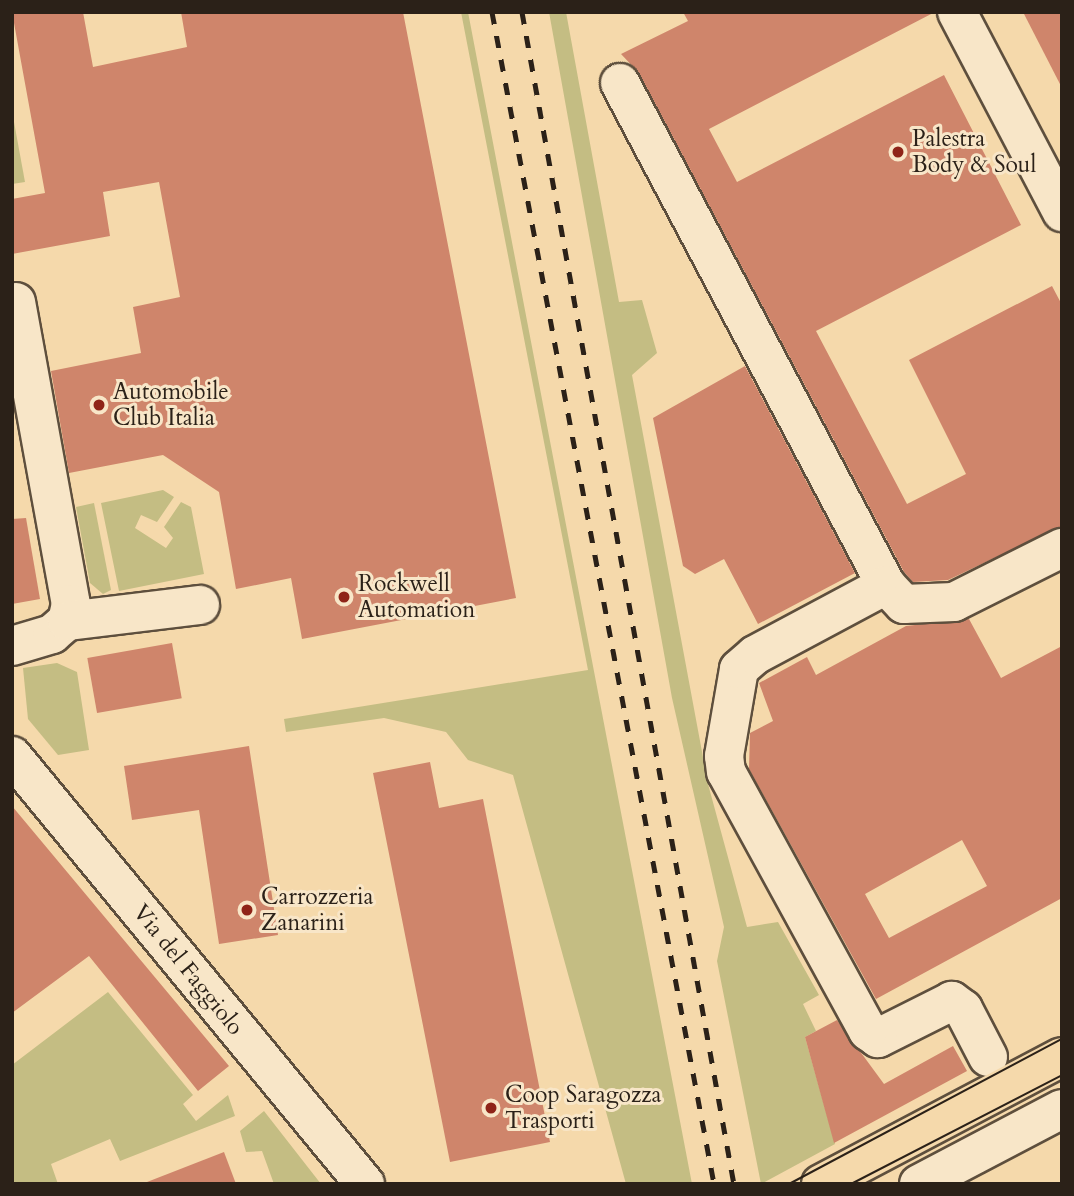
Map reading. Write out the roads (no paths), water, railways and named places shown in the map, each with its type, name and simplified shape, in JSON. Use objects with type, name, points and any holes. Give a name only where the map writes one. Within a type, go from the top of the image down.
[{"type":"main road","points":[[824,1182],[1062,1057]]},
{"type":"street","points":[[957,12],[1062,212]]},
{"type":"street","points":[[620,83],[886,585],[904,604],[954,602],[1062,548]]},
{"type":"street","points":[[12,646],[52,634],[66,621],[71,604],[16,302]]},
{"type":"street","points":[[886,585],[739,669],[726,772],[868,1031],[878,1038],[952,1001],[963,1009],[988,1057]]},
{"type":"street","points":[[66,621],[200,605]]},
{"type":"street","name":"Via del Faggiolo","points":[[12,756],[365,1184]]},
{"type":"street","points":[[919,1184],[1023,1123],[1062,1109]]},
{"type":"tram line","points":[[789,1184],[1062,1039]]},
{"type":"tram line","points":[[851,1184],[1062,1075]]},
{"type":"railway","points":[[492,12],[714,1184]]},
{"type":"railway","points":[[522,12],[734,1184]]},
{"type":"place","name":"Palestra Body & Soul","points":[[898,152]]},
{"type":"place","name":"Automobile Club Italia","points":[[99,405]]},
{"type":"place","name":"Rockwell Automation","points":[[344,597]]},
{"type":"place","name":"Carrozzeria Zanarini","points":[[247,910]]},
{"type":"place","name":"Coop Saragozza Trasporti","points":[[491,1108]]}]
